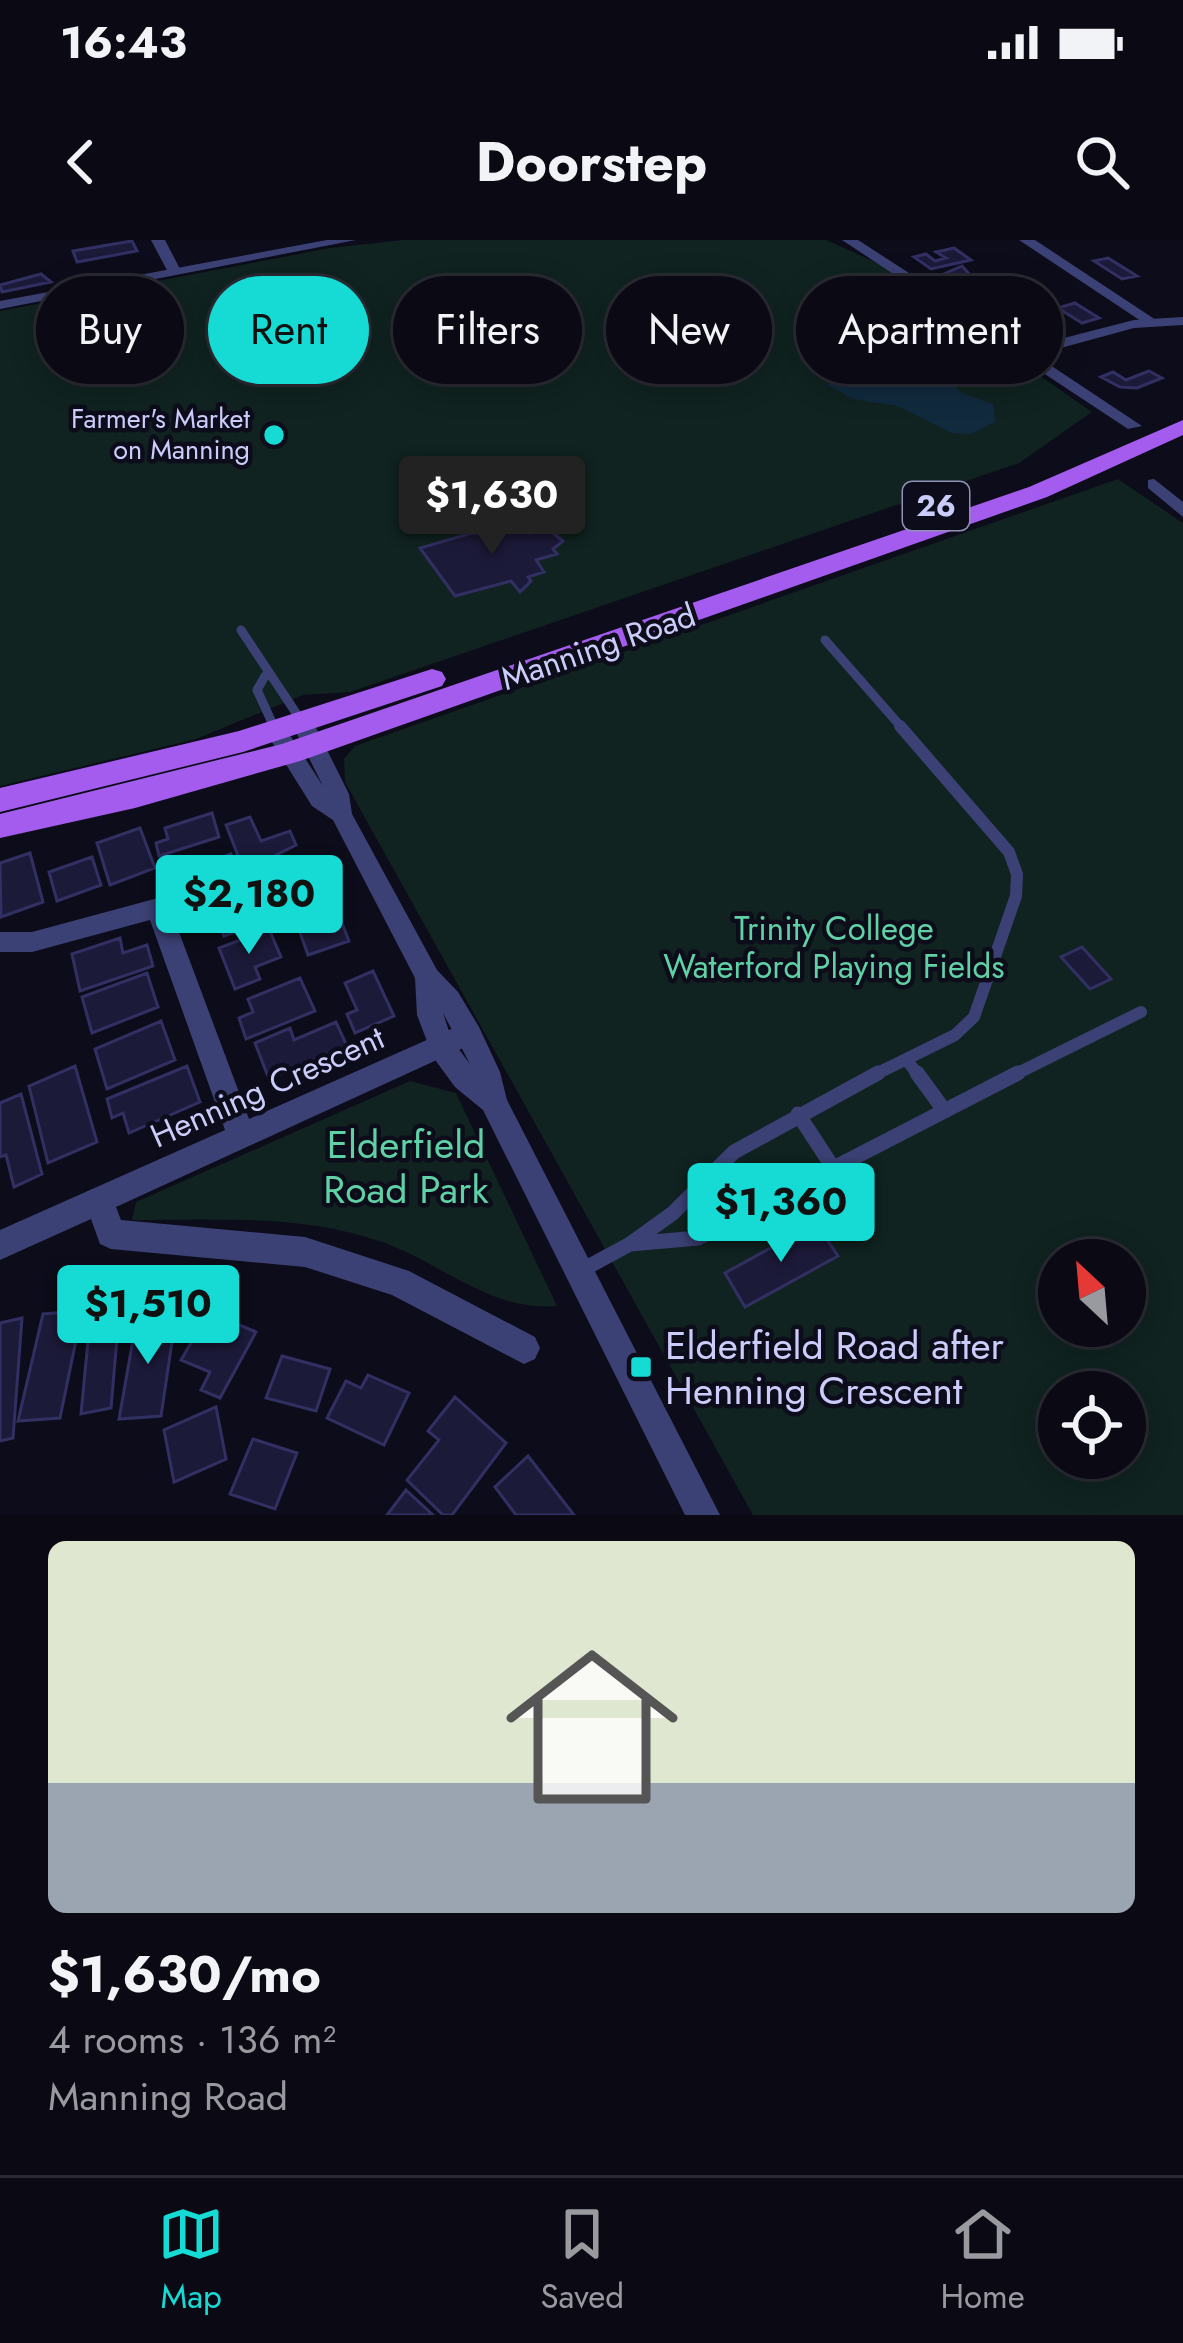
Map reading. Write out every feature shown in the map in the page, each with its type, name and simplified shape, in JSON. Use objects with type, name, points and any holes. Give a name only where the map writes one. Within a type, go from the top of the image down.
[{"type":"main road","name":"Manning Road","points":[[0,826],[135,796],[1020,476],[1134,426],[1182,420]]},
{"type":"main road","name":"Manning Road","points":[[0,800],[296,737],[1038,492],[1182,420]]},
{"type":"street","points":[[158,240],[174,271]]},
{"type":"street","points":[[0,305],[315,242],[349,240]]},
{"type":"street","points":[[849,240],[904,276]]},
{"type":"street","points":[[1026,240],[1152,322]]},
{"type":"street","points":[[1063,343],[1152,322],[1183,321]]},
{"type":"street","points":[[1063,381],[1109,416],[1134,426],[1125,452]]},
{"type":"street","points":[[1154,484],[1183,512]]},
{"type":"street","points":[[296,737],[320,800],[341,814],[428,978],[426,997],[475,1090],[493,1101],[703,1515]]},
{"type":"street","points":[[0,942],[32,942],[158,908],[242,1136]]},
{"type":"street","name":"Henning Crescent","points":[[0,1245],[452,1041]]},
{"type":"street","points":[[99,1202],[111,1234],[304,1252],[398,1282],[524,1348]]},
{"type":"lane","points":[[241,630],[265,676],[279,684],[296,737]]},
{"type":"lane","points":[[579,1272],[673,1213],[734,1152],[797,1114],[955,1035],[983,1002],[1016,896],[1017,874],[1009,852],[825,640]]},
{"type":"lane","points":[[265,676],[257,690],[296,737]]},
{"type":"lane","points":[[630,1244],[698,1238],[1141,1012]]},
{"type":"lane","points":[[906,1059],[944,1110]]},
{"type":"lane","points":[[797,1114],[832,1166]]},
{"type":"green space","points":[[403,240],[826,240],[897,276],[796,276],[796,384],[1052,384],[1092,412],[1019,463],[350,692],[303,695],[196,739],[0,786],[0,311],[36,304],[36,384],[184,384],[183,276],[330,248]]},
{"type":"green space","name":"Trinity College Waterford Playing Fields","points":[[1118,479],[1183,523],[1183,1515],[753,1515],[345,782],[344,759],[355,746]]},
{"type":"green space","name":"Elderfield Road Park","points":[[410,1081],[456,1093],[557,1306],[509,1301],[401,1250],[349,1232],[257,1220],[132,1220],[136,1202]]},
{"type":"water","points":[[854,384],[952,384],[962,393],[993,404],[995,422],[971,434],[952,433],[898,406],[853,399],[828,385],[856,388]]},
{"type":"building","points":[[132,241],[137,251],[77,262],[73,251]]},
{"type":"building","points":[[954,248],[971,260],[931,269],[914,257],[926,254],[935,261],[946,258],[936,252]]},
{"type":"building","points":[[1108,258],[1137,276],[1122,279],[1094,261]]},
{"type":"building","points":[[962,266],[971,276],[951,276],[946,273]]},
{"type":"building","points":[[41,274],[44,276],[36,276],[36,285],[2,292],[0,285]]},
{"type":"building","points":[[1075,303],[1099,318],[1082,323],[1063,307]]},
{"type":"building","points":[[1149,371],[1162,378],[1137,388],[1120,387],[1101,377],[1113,372],[1126,380]]},
{"type":"building","points":[[511,521],[529,533],[547,528],[563,541],[553,549],[557,554],[536,560],[544,572],[528,577],[531,581],[520,592],[511,581],[455,596],[420,548],[472,533],[499,534],[493,527]]},
{"type":"building","points":[[212,813],[219,837],[159,856],[156,843],[168,839],[165,828]]},
{"type":"building","points":[[250,817],[261,841],[290,831],[296,845],[244,871],[226,825]]},
{"type":"building","points":[[140,828],[155,868],[110,885],[97,843]]},
{"type":"building","points":[[30,853],[43,902],[1,917],[0,863]]},
{"type":"building","points":[[231,854],[243,887],[213,898],[216,905],[195,913],[190,898],[196,896],[187,870]]},
{"type":"building","points":[[92,857],[101,885],[57,901],[49,872]]},
{"type":"building","points":[[320,879],[329,898],[224,936],[216,917]]},
{"type":"building","points":[[338,913],[349,941],[308,955],[298,927]]},
{"type":"building","points":[[269,929],[281,957],[255,967],[260,979],[235,989],[219,948]]},
{"type":"building","points":[[120,938],[123,953],[147,945],[153,966],[80,991],[72,954]]},
{"type":"building","points":[[1082,947],[1111,979],[1090,989],[1061,957]]},
{"type":"building","points":[[373,971],[394,1016],[355,1033],[347,1014],[357,1010],[345,983]]},
{"type":"building","points":[[147,973],[158,1007],[92,1033],[82,997]]},
{"type":"building","points":[[300,978],[315,1011],[246,1039],[239,1018],[253,1012],[248,999]]},
{"type":"building","points":[[161,1021],[175,1060],[107,1089],[95,1049]]},
{"type":"building","points":[[336,1022],[347,1046],[269,1079],[255,1043],[290,1028],[294,1040]]},
{"type":"building","points":[[75,1066],[97,1142],[48,1163],[29,1086]]},
{"type":"building","points":[[187,1066],[200,1102],[129,1133],[123,1113],[112,1118],[107,1099]]},
{"type":"building","points":[[21,1094],[42,1174],[14,1187],[6,1155],[0,1157],[0,1103]]},
{"type":"building","points":[[816,1223],[838,1256],[745,1307],[725,1273]]},
{"type":"building","points":[[82,1311],[60,1418],[18,1421],[43,1314]]},
{"type":"building","points":[[209,1312],[256,1332],[220,1398],[201,1390],[210,1372],[181,1360]]},
{"type":"building","points":[[119,1315],[111,1408],[81,1414],[90,1320]]},
{"type":"building","points":[[176,1315],[161,1416],[119,1419],[137,1317]]},
{"type":"building","points":[[22,1318],[13,1438],[0,1441],[0,1323]]},
{"type":"building","points":[[282,1356],[330,1369],[316,1411],[266,1398]]},
{"type":"building","points":[[368,1375],[409,1393],[384,1445],[327,1418],[346,1381],[361,1388]]},
{"type":"building","points":[[455,1397],[506,1443],[452,1515],[443,1515],[407,1480],[439,1440],[428,1431]]},
{"type":"building","points":[[216,1407],[226,1459],[174,1482],[164,1430]]},
{"type":"building","points":[[253,1439],[297,1453],[275,1509],[230,1494]]},
{"type":"building","points":[[528,1456],[574,1515],[516,1515],[495,1487]]},
{"type":"building","points":[[406,1490],[433,1515],[387,1515]]},
{"type":"place","name":"Farmer's Market on Manning","points":[[274,435]]},
{"type":"place","name":"Elderfield Road after Henning Crescent","points":[[641,1367]]}]
